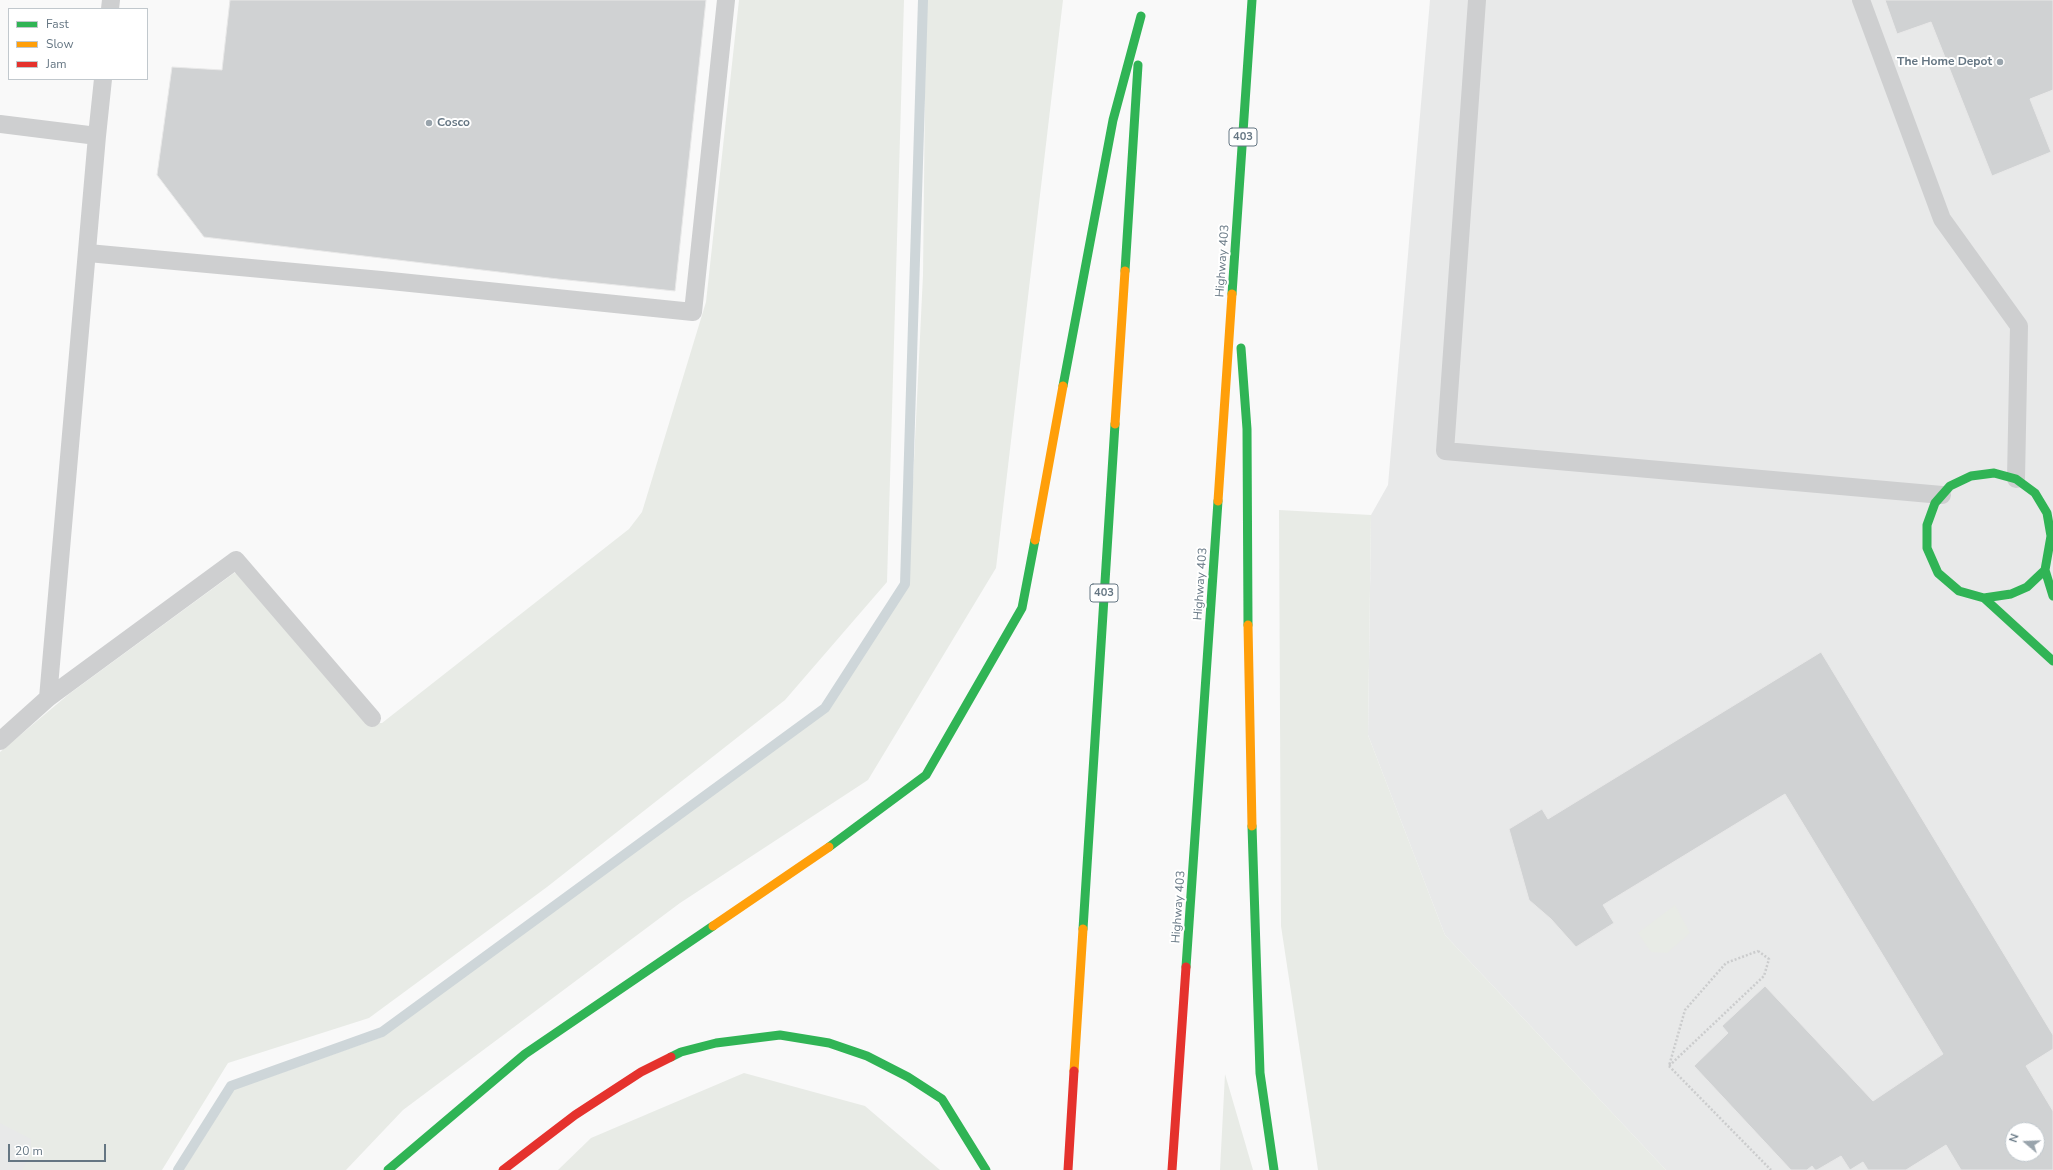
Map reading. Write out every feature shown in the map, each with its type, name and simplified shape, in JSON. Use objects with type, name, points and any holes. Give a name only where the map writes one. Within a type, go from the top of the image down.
[{"type":"main road","name":"Highway 403","points":[[1172,1170],[1235,273],[1252,0]]},
{"type":"main road","name":"403","points":[[388,1170],[525,1054],[842,839],[926,775],[1022,608],[1113,120],[1141,12],[1068,1170]]},
{"type":"main road","points":[[1235,273],[1247,429],[1249,727],[1256,987],[1260,1073],[1274,1170]]},
{"type":"main road","points":[[2053,596],[2045,570],[2052,535],[2047,513],[2035,493],[2016,479],[1994,473],[1971,476],[1950,486],[1935,503],[1927,525],[1927,548],[1938,573],[1959,590],[1984,598],[2053,661]]},
{"type":"main road","points":[[1984,598],[2011,594],[2027,587],[2045,570]]},
{"type":"main road","points":[[502,1170],[575,1115],[642,1072],[681,1052],[716,1043],[780,1036],[829,1043],[861,1054],[908,1077],[942,1099],[961,1127],[986,1170]]},
{"type":"lane","points":[[88,253],[381,280],[693,312],[726,0]]},
{"type":"lane","points":[[1477,0],[1445,451],[1942,496]]},
{"type":"lane","points":[[1861,0],[1942,219],[2019,326],[2016,479]]},
{"type":"lane","points":[[48,698],[103,80]]},
{"type":"lane","points":[[0,124],[97,136]]},
{"type":"lane","points":[[0,741],[48,698],[236,560],[372,718]]},
{"type":"path","points":[[1758,951],[1769,959],[1764,976],[1669,1066],[1685,1010],[1726,963],[1758,951]]},
{"type":"path","points":[[1669,1066],[1771,1170]]},
{"type":"shaded area","points":[[739,0],[904,0],[887,582],[785,700],[547,887],[369,1018],[228,1063],[162,1170],[22,1170],[31,1153],[31,1139],[0,1123],[0,752],[69,694],[234,573],[241,574],[374,723],[382,723],[629,529],[642,512],[706,302]]},
{"type":"shaded area","points":[[926,0],[1063,0],[996,568],[868,780],[680,903],[403,1110],[346,1170],[183,1170],[233,1090],[382,1037],[825,711],[908,585],[923,275]]},
{"type":"shaded area","points":[[1430,0],[2053,0],[2053,1170],[1666,1170],[1445,935],[1368,735],[1371,515],[1388,485]]},
{"type":"shaded area","points":[[1279,510],[1371,515],[1368,735],[1445,935],[1666,1170],[1318,1170],[1281,926]]},
{"type":"shaded area","points":[[1675,905],[1690,933],[1667,953],[1651,952],[1638,933]]},
{"type":"shaded area","points":[[744,1073],[865,1106],[940,1170],[558,1170],[591,1138]]},
{"type":"shaded area","points":[[1225,1074],[1253,1170],[1220,1170]]},
{"type":"shaded area","points":[[0,1110],[60,1145],[44,1170],[0,1170]]},
{"type":"building","name":"Cosco","points":[[230,0],[706,0],[675,291],[558,279],[204,237],[157,175],[172,67],[222,70]]},
{"type":"building","name":"The Home Depot","points":[[1885,0],[2053,0],[2053,90],[2030,99],[2051,152],[1992,176],[1931,22],[1897,34]]},
{"type":"building","points":[[1821,652],[2053,1035],[2053,1049],[2026,1066],[2053,1111],[2053,1170],[1961,1170],[1946,1145],[1906,1170],[1868,1170],[1863,1162],[1850,1170],[1841,1156],[1817,1170],[1815,1170],[1812,1166],[1807,1170],[1791,1170],[1694,1066],[1728,1033],[1722,1026],[1765,986],[1873,1101],[1943,1054],[1785,794],[1603,905],[1614,923],[1576,947],[1551,919],[1529,900],[1509,829],[1542,809],[1548,819]]},
{"type":"waterway","points":[[178,1170],[231,1086],[382,1032],[825,708],[905,584],[923,0]]},
{"type":"traffic: fast","points":[[1232,294],[1252,0]]},
{"type":"traffic: fast","points":[[1063,386],[1113,120],[1141,16]]},
{"type":"traffic: fast","points":[[1125,271],[1138,65]]},
{"type":"traffic: fast","points":[[1241,348],[1247,429],[1248,625]]},
{"type":"traffic: fast","points":[[1083,929],[1115,424]]},
{"type":"traffic: fast","points":[[1994,473],[2016,479],[2035,493],[2047,513],[2051,536],[2045,570],[2027,587],[2011,594],[1984,598],[1959,591],[1938,573],[1927,548],[1927,525],[1935,503],[1950,486],[1971,476],[1994,473]]},
{"type":"traffic: fast","points":[[1186,967],[1218,501]]},
{"type":"traffic: fast","points":[[829,847],[926,775],[1022,608],[1035,540]]},
{"type":"traffic: fast","points":[[2045,570],[2053,596]]},
{"type":"traffic: fast","points":[[1984,598],[2053,661]]},
{"type":"traffic: fast","points":[[1252,826],[1260,1073],[1274,1170]]},
{"type":"traffic: fast","points":[[388,1170],[525,1054],[713,926]]},
{"type":"traffic: fast","points":[[671,1057],[681,1052],[716,1043],[780,1035],[829,1043],[867,1056],[908,1077],[942,1099],[986,1170]]},
{"type":"traffic: slow","points":[[1115,424],[1125,271]]},
{"type":"traffic: slow","points":[[1218,501],[1232,294]]},
{"type":"traffic: slow","points":[[1035,540],[1063,386]]},
{"type":"traffic: slow","points":[[1248,625],[1252,826]]},
{"type":"traffic: slow","points":[[713,926],[829,847]]},
{"type":"traffic: slow","points":[[1074,1071],[1083,929]]},
{"type":"traffic: jam","points":[[1172,1170],[1186,967]]},
{"type":"traffic: jam","points":[[503,1170],[575,1115],[641,1072],[671,1057]]},
{"type":"traffic: jam","points":[[1068,1170],[1074,1071]]},
{"type":"place","name":"The Home Depot","points":[[2000,62]]},
{"type":"place","name":"Cosco","points":[[429,123]]}]
